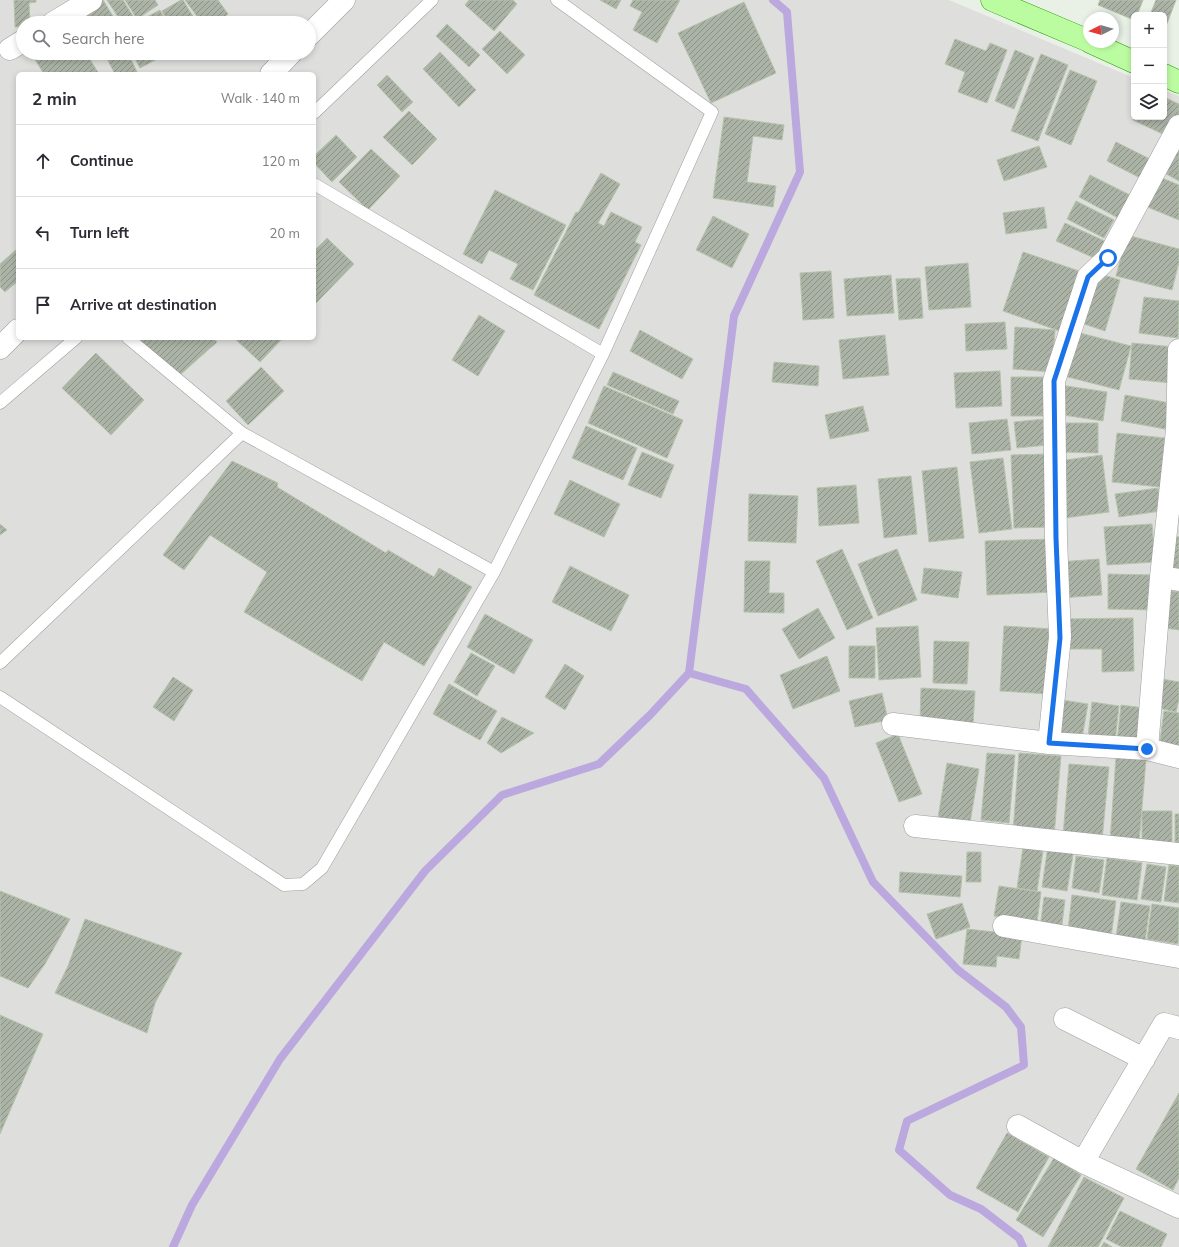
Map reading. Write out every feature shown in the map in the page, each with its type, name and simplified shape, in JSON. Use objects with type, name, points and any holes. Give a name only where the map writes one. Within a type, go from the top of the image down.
[{"type":"main road","points":[[992,0],[1083,39]]},
{"type":"main road","points":[[1103,48],[1131,61]]},
{"type":"main road","points":[[1167,76],[1179,82]]},
{"type":"street","points":[[65,16],[91,0]]},
{"type":"street","points":[[316,27],[337,2]]},
{"type":"street","points":[[273,72],[285,60]]},
{"type":"street","points":[[1049,743],[1060,638],[1056,538],[1054,381],[1088,277],[1108,258],[1179,126]]},
{"type":"street","points":[[0,348],[16,332]]},
{"type":"street","points":[[1147,749],[1170,578],[1178,430],[1179,350]]},
{"type":"street","points":[[893,724],[1049,743],[1147,749],[1179,757]]},
{"type":"street","points":[[916,826],[1179,854]]},
{"type":"street","points":[[1004,926],[1179,957]]},
{"type":"street","points":[[1065,1019],[1144,1059]]},
{"type":"street","points":[[1083,1162],[1164,1024],[1179,1028]]},
{"type":"street","points":[[1018,1126],[1083,1162],[1177,1201]]},
{"type":"lane","points":[[316,111],[432,0]]},
{"type":"lane","points":[[0,697],[284,885],[303,884],[322,868],[494,572],[603,354],[712,112],[557,0]]},
{"type":"lane","points":[[316,185],[603,354]]},
{"type":"lane","points":[[0,403],[74,340]]},
{"type":"lane","points":[[130,340],[242,433],[494,572]]},
{"type":"lane","points":[[0,662],[242,433]]},
{"type":"shaded area","points":[[0,0],[949,0],[1131,77],[1131,120],[1167,120],[1167,91],[1179,96],[1179,1247],[0,1247]]},
{"type":"building","points":[[14,0],[36,0],[36,2],[29,3],[30,16],[16,16],[15,27]]},
{"type":"building","points":[[103,0],[113,16],[76,16]]},
{"type":"building","points":[[107,0],[123,0],[133,16],[117,16]]},
{"type":"building","points":[[125,0],[155,0],[158,5],[142,16],[135,16]]},
{"type":"building","points":[[183,0],[193,16],[165,16],[162,11]]},
{"type":"building","points":[[185,0],[218,0],[228,14],[225,16],[197,16]]},
{"type":"building","points":[[469,0],[513,0],[517,4],[494,31],[465,5]]},
{"type":"building","points":[[600,0],[621,0],[616,9]]},
{"type":"building","points":[[633,0],[680,0],[657,43],[633,30],[642,12],[630,6]]},
{"type":"building","points":[[1100,0],[1143,0],[1138,12],[1131,12],[1131,19],[1119,14],[1119,12],[1115,12],[1098,5]]},
{"type":"building","points":[[1156,0],[1176,0],[1167,23],[1167,12],[1151,12]]},
{"type":"building","points":[[744,2],[776,73],[711,103],[678,33]]},
{"type":"building","points":[[160,10],[163,16],[149,16]]},
{"type":"building","points":[[447,24],[480,55],[469,67],[436,36]]},
{"type":"building","points":[[500,31],[525,55],[507,74],[482,49]]},
{"type":"building","points":[[955,39],[986,51],[990,43],[1007,50],[987,103],[958,92],[965,72],[945,64]]},
{"type":"building","points":[[1015,50],[1034,58],[1014,109],[995,101]]},
{"type":"building","points":[[440,52],[476,90],[459,107],[423,69]]},
{"type":"building","points":[[1041,54],[1068,65],[1038,141],[1011,131]]},
{"type":"building","points":[[35,60],[90,60],[98,72],[43,72]]},
{"type":"building","points":[[108,60],[131,60],[137,72],[114,72]]},
{"type":"building","points":[[136,60],[155,60],[140,68]]},
{"type":"building","points":[[1070,70],[1097,81],[1071,145],[1045,134]]},
{"type":"building","points":[[387,75],[413,102],[402,112],[377,85]]},
{"type":"building","points":[[1167,98],[1179,104],[1179,115],[1169,137],[1133,120],[1167,120]]},
{"type":"building","points":[[409,111],[437,139],[412,165],[383,137]]},
{"type":"building","points":[[724,117],[784,125],[782,140],[753,136],[747,182],[776,186],[773,207],[713,198]]},
{"type":"building","points":[[1179,130],[1179,181],[1159,170]]},
{"type":"building","points":[[336,135],[357,157],[332,182],[316,165],[316,154]]},
{"type":"building","points":[[1116,142],[1156,162],[1146,181],[1107,161]]},
{"type":"building","points":[[1039,146],[1047,167],[1004,181],[997,160]]},
{"type":"building","points":[[371,149],[400,176],[368,210],[339,182]]},
{"type":"building","points":[[601,173],[620,184],[598,223],[604,226],[611,212],[642,227],[635,242],[641,245],[599,329],[534,295],[576,212],[578,213]]},
{"type":"building","points":[[1090,175],[1132,196],[1120,219],[1079,197]]},
{"type":"building","points":[[1157,176],[1179,185],[1179,220],[1145,206]]},
{"type":"building","points":[[495,190],[566,225],[533,290],[510,279],[518,264],[489,250],[482,264],[463,254]]},
{"type":"building","points":[[1076,201],[1114,220],[1104,238],[1067,219]]},
{"type":"building","points":[[1044,207],[1047,228],[1006,234],[1003,213]]},
{"type":"building","points":[[713,216],[749,234],[732,268],[696,250]]},
{"type":"building","points":[[1065,223],[1109,243],[1101,261],[1056,241]]},
{"type":"building","points":[[1127,235],[1179,249],[1179,262],[1172,290],[1116,276]]},
{"type":"building","points":[[327,238],[354,264],[316,303],[316,249]]},
{"type":"building","points":[[16,250],[16,283],[5,292],[0,287],[0,264]]},
{"type":"building","points":[[1023,252],[1085,273],[1065,333],[1003,311]]},
{"type":"building","points":[[968,263],[971,307],[929,310],[925,267]]},
{"type":"building","points":[[831,271],[834,318],[803,320],[800,273]]},
{"type":"building","points":[[1097,273],[1120,280],[1105,331],[1081,323]]},
{"type":"building","points":[[891,275],[894,313],[847,316],[844,279]]},
{"type":"building","points":[[920,278],[923,318],[899,320],[896,279]]},
{"type":"building","points":[[1144,297],[1179,301],[1178,338],[1139,333]]},
{"type":"building","points":[[479,315],[505,331],[478,376],[452,360]]},
{"type":"building","points":[[1005,322],[1007,349],[966,351],[965,324]]},
{"type":"building","points":[[1015,327],[1055,330],[1052,372],[1013,369]]},
{"type":"building","points":[[640,330],[693,359],[682,379],[630,351]]},
{"type":"building","points":[[1072,331],[1131,346],[1119,390],[1060,375]]},
{"type":"building","points":[[885,335],[889,375],[843,379],[839,340]]},
{"type":"building","points":[[136,340],[215,340],[217,342],[180,375]]},
{"type":"building","points":[[236,340],[281,340],[260,362]]},
{"type":"building","points":[[1132,343],[1175,347],[1172,383],[1129,379]]},
{"type":"building","points":[[96,353],[144,400],[111,435],[62,388]]},
{"type":"building","points":[[774,362],[819,366],[818,386],[772,382]]},
{"type":"building","points":[[261,367],[284,391],[248,425],[226,401]]},
{"type":"building","points":[[1000,371],[1002,406],[956,408],[954,373]]},
{"type":"building","points":[[613,372],[679,401],[673,414],[607,385]]},
{"type":"building","points":[[1011,377],[1050,377],[1049,416],[1011,416]]},
{"type":"building","points":[[1060,385],[1107,392],[1103,421],[1056,414]]},
{"type":"building","points":[[604,386],[683,420],[667,458],[588,423]]},
{"type":"building","points":[[1125,395],[1170,403],[1165,429],[1121,421]]},
{"type":"building","points":[[863,406],[869,431],[830,439],[825,415]]},
{"type":"building","points":[[1007,419],[1011,450],[972,454],[969,423]]},
{"type":"building","points":[[1045,419],[1048,445],[1017,448],[1014,422]]},
{"type":"building","points":[[1059,423],[1098,423],[1098,453],[1059,452]]},
{"type":"building","points":[[586,426],[637,448],[623,480],[572,458]]},
{"type":"building","points":[[1117,433],[1165,438],[1160,487],[1112,482]]},
{"type":"building","points":[[642,452],[674,465],[661,498],[628,485]]},
{"type":"building","points":[[1049,454],[1051,527],[1014,528],[1011,455]]},
{"type":"building","points":[[1102,455],[1109,512],[1065,518],[1058,461]]},
{"type":"building","points":[[1003,458],[1012,529],[979,533],[970,462]]},
{"type":"building","points":[[232,461],[278,483],[277,487],[386,553],[388,550],[434,577],[439,568],[472,587],[424,666],[384,642],[362,681],[244,612],[267,572],[210,535],[184,570],[163,555]]},
{"type":"building","points":[[957,467],[964,538],[929,542],[922,471]]},
{"type":"building","points":[[911,476],[917,534],[884,538],[878,479]]},
{"type":"building","points":[[570,480],[620,504],[604,537],[554,514]]},
{"type":"building","points":[[856,485],[859,523],[819,526],[817,488]]},
{"type":"building","points":[[1158,488],[1161,511],[1119,517],[1115,494]]},
{"type":"building","points":[[749,494],[798,496],[796,543],[748,541]]},
{"type":"building","points":[[0,524],[7,530],[0,535]]},
{"type":"building","points":[[1152,524],[1155,562],[1107,565],[1104,527]]},
{"type":"building","points":[[1169,535],[1179,537],[1179,577],[1164,575]]},
{"type":"building","points":[[1052,539],[1054,592],[987,595],[985,541]]},
{"type":"building","points":[[842,549],[873,618],[847,630],[816,561]]},
{"type":"building","points":[[897,549],[917,600],[878,616],[858,564]]},
{"type":"building","points":[[1099,559],[1102,595],[1061,598],[1058,562]]},
{"type":"building","points":[[745,561],[770,561],[769,593],[784,593],[784,613],[744,612]]},
{"type":"building","points":[[570,566],[629,595],[611,631],[552,602]]},
{"type":"building","points":[[924,568],[962,572],[958,598],[921,593]]},
{"type":"building","points":[[1108,574],[1154,575],[1154,610],[1108,609]]},
{"type":"building","points":[[1171,591],[1179,592],[1179,630],[1165,628]]},
{"type":"building","points":[[818,608],[835,638],[799,659],[782,629]]},
{"type":"building","points":[[485,614],[533,640],[514,674],[467,647]]},
{"type":"building","points":[[1133,618],[1134,671],[1102,672],[1102,649],[1064,649],[1063,619]]},
{"type":"building","points":[[918,626],[921,677],[879,680],[876,628]]},
{"type":"building","points":[[1004,626],[1054,629],[1050,694],[1000,691]]},
{"type":"building","points":[[934,641],[969,642],[967,684],[933,683]]},
{"type":"building","points":[[849,646],[875,646],[875,678],[849,678]]},
{"type":"building","points":[[471,653],[495,666],[477,696],[454,682]]},
{"type":"building","points":[[827,656],[840,691],[793,709],[780,675]]},
{"type":"building","points":[[565,664],[584,676],[565,710],[545,697]]},
{"type":"building","points":[[173,677],[193,690],[174,721],[153,707]]},
{"type":"building","points":[[1156,678],[1179,682],[1179,699],[1176,712],[1150,706]]},
{"type":"building","points":[[449,684],[497,711],[480,740],[433,714]]},
{"type":"building","points":[[921,688],[975,691],[973,726],[920,723]]},
{"type":"building","points":[[882,693],[888,720],[855,727],[849,701]]},
{"type":"building","points":[[1056,699],[1088,704],[1082,738],[1051,732]]},
{"type":"building","points":[[1092,702],[1119,706],[1115,741],[1088,737]]},
{"type":"building","points":[[1121,705],[1145,708],[1141,746],[1117,742]]},
{"type":"building","points":[[1164,711],[1179,713],[1179,751],[1159,748]]},
{"type":"building","points":[[502,717],[534,733],[501,753],[487,743]]},
{"type":"building","points":[[898,734],[922,794],[899,802],[876,743]]},
{"type":"building","points":[[987,753],[1015,755],[1009,823],[981,820]]},
{"type":"building","points":[[1019,753],[1061,756],[1054,836],[1013,832]]},
{"type":"building","points":[[1116,757],[1146,760],[1139,843],[1110,841]]},
{"type":"building","points":[[947,763],[979,769],[970,823],[938,818]]},
{"type":"building","points":[[1069,764],[1109,767],[1102,840],[1063,836]]},
{"type":"building","points":[[1142,811],[1172,811],[1172,849],[1142,849]]},
{"type":"building","points":[[1175,814],[1179,814],[1179,853],[1175,853]]},
{"type":"building","points":[[1024,841],[1044,844],[1037,891],[1017,888]]},
{"type":"building","points":[[1048,846],[1074,849],[1067,891],[1042,887]]},
{"type":"building","points":[[967,852],[981,852],[981,882],[966,882]]},
{"type":"building","points":[[1076,856],[1104,860],[1099,893],[1072,888]]},
{"type":"building","points":[[1107,858],[1142,863],[1137,900],[1102,895]]},
{"type":"building","points":[[1147,864],[1166,867],[1161,902],[1141,899]]},
{"type":"building","points":[[1169,865],[1179,866],[1179,903],[1164,901]]},
{"type":"building","points":[[900,872],[962,876],[960,897],[899,892]]},
{"type":"building","points":[[999,886],[1041,892],[1037,922],[994,916]]},
{"type":"building","points":[[0,891],[70,919],[45,964],[28,988],[0,976]]},
{"type":"building","points":[[1072,895],[1116,901],[1111,937],[1068,930]]},
{"type":"building","points":[[1044,897],[1065,900],[1061,932],[1040,928]]},
{"type":"building","points":[[1121,902],[1150,906],[1145,941],[1116,937]]},
{"type":"building","points":[[962,903],[970,927],[936,939],[927,914]]},
{"type":"building","points":[[1152,904],[1179,908],[1178,944],[1147,939]]},
{"type":"building","points":[[85,919],[182,953],[155,1003],[147,1033],[55,993],[68,966]]},
{"type":"building","points":[[967,929],[1022,935],[1019,959],[997,956],[996,967],[963,964]]},
{"type":"building","points":[[0,1015],[43,1034],[0,1134]]},
{"type":"building","points":[[1179,1093],[1179,1178],[1173,1190],[1136,1169]]},
{"type":"building","points":[[1007,1133],[1049,1157],[1018,1212],[976,1188]]},
{"type":"building","points":[[1054,1158],[1081,1175],[1043,1237],[1016,1220]]},
{"type":"building","points":[[1084,1177],[1124,1198],[1098,1247],[1048,1247]]},
{"type":"building","points":[[1120,1211],[1167,1234],[1161,1247],[1122,1247],[1106,1239]]},
{"type":"building","points":[[1104,1242],[1112,1247],[1101,1247]]},
{"type":"waterway","points":[[173,1247],[192,1205],[280,1059],[425,871],[502,795],[599,764],[650,715],[689,673],[734,316],[800,172],[787,12],[773,0]]},
{"type":"waterway","points":[[689,673],[746,689],[824,778],[873,882],[958,970],[1006,1007],[1021,1027],[1024,1065],[907,1121],[899,1150],[950,1195],[981,1209],[1019,1238],[1023,1247]]},
{"type":"route","points":[[1108,258],[1088,277],[1054,381],[1056,538],[1060,638],[1049,743],[1147,749]]}]
